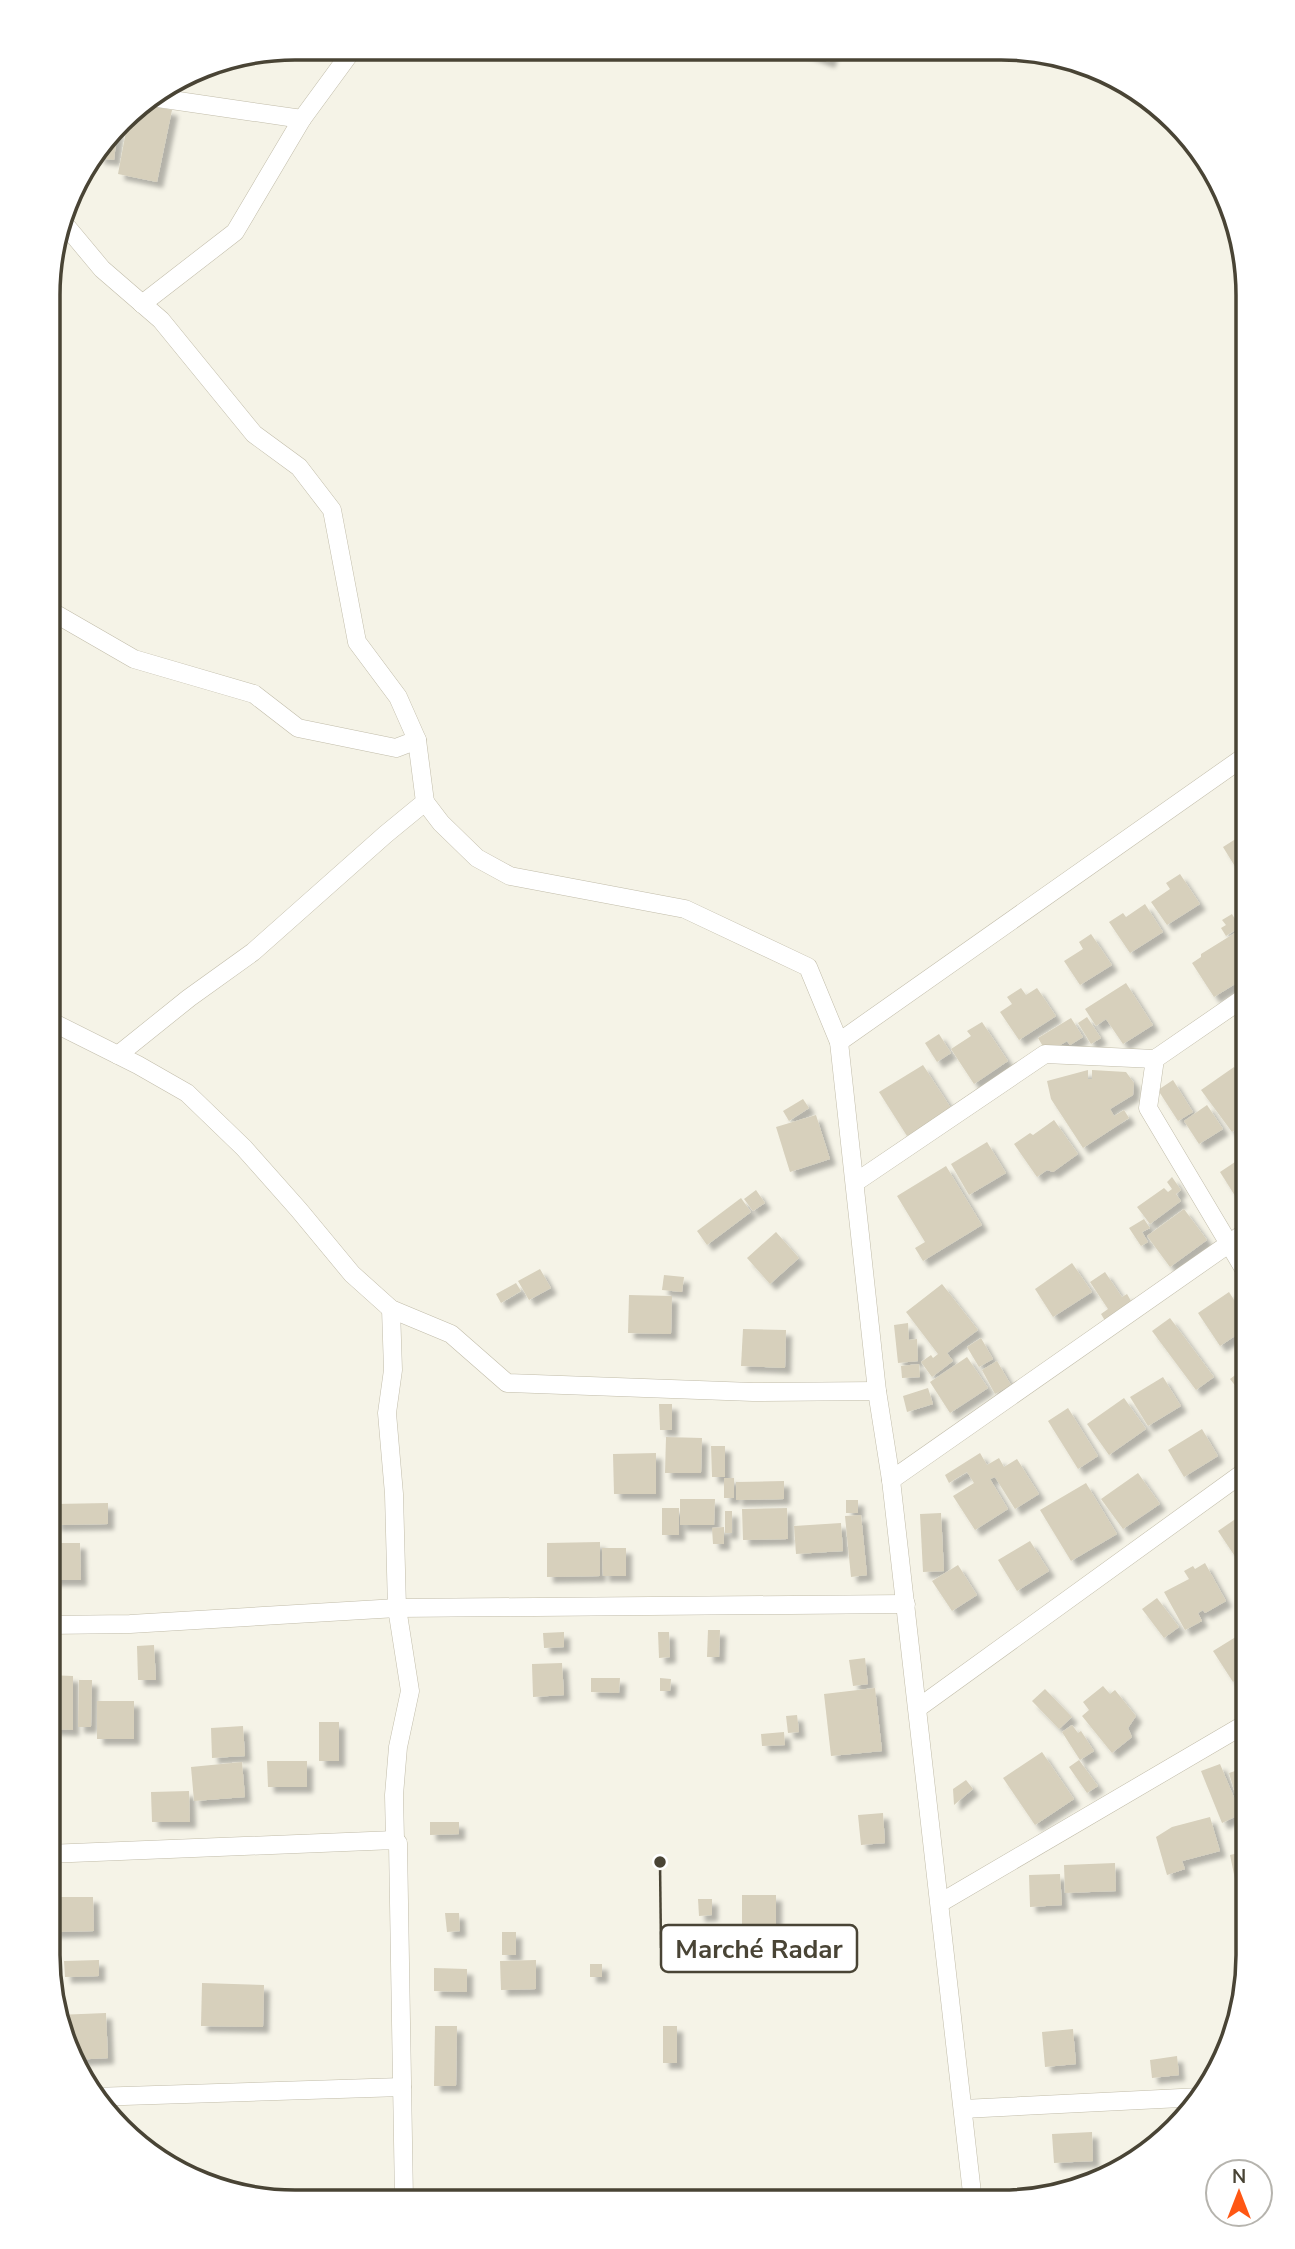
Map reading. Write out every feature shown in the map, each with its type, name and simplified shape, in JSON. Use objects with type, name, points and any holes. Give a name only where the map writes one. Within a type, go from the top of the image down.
[{"type":"street","points":[[142,304],[235,232],[302,119],[345,60]]},
{"type":"street","points":[[165,99],[302,119]]},
{"type":"street","points":[[69,230],[102,269],[161,320],[254,434],[299,467],[332,510],[356,642],[398,697],[417,740],[425,802],[441,824],[477,858],[510,876],[685,909],[808,967],[839,1042],[877,1391],[906,1604],[972,2190]]},
{"type":"street","points":[[60,616],[134,659],[254,694],[298,728],[396,748],[417,740]]},
{"type":"street","points":[[839,1042],[1236,763]]},
{"type":"street","points":[[118,1055],[189,998],[253,952],[425,802]]},
{"type":"street","points":[[856,1182],[1045,1054],[1155,1059],[1236,1004]]},
{"type":"street","points":[[60,1026],[187,1093],[244,1148],[352,1274],[391,1309],[452,1334],[507,1383],[753,1392],[877,1391]]},
{"type":"street","points":[[1155,1059],[1148,1108],[1235,1256]]},
{"type":"street","points":[[891,1480],[1235,1240]]},
{"type":"street","points":[[391,1309],[393,1370],[387,1413],[394,1494],[397,1608],[410,1691],[398,1747],[394,1795],[395,1840],[398,1843],[404,2190]]},
{"type":"street","points":[[918,1708],[1235,1478]]},
{"type":"street","points":[[60,1625],[130,1624],[397,1608],[906,1604]]},
{"type":"street","points":[[940,1903],[1235,1730]]},
{"type":"street","points":[[60,1853],[395,1840]]},
{"type":"street","points":[[107,2096],[402,2087]]},
{"type":"street","points":[[963,2109],[1186,2098]]},
{"type":"building","points":[[154,107],[172,110],[157,182],[118,174],[126,132]]},
{"type":"building","points":[[116,142],[114,160],[103,159]]},
{"type":"building","points":[[1236,839],[1236,868],[1223,847]]},
{"type":"building","points":[[1180,874],[1200,904],[1167,925],[1151,902],[1170,889],[1166,883]]},
{"type":"building","points":[[1145,904],[1163,932],[1130,953],[1109,922],[1123,913],[1126,917]]},
{"type":"building","points":[[1232,914],[1236,920],[1236,930],[1226,936],[1221,928],[1226,925],[1222,920]]},
{"type":"building","points":[[1236,933],[1236,984],[1214,997],[1192,963],[1201,957],[1201,954]]},
{"type":"building","points":[[1091,934],[1112,965],[1080,985],[1064,961],[1083,949],[1079,942]]},
{"type":"building","points":[[1126,983],[1153,1025],[1123,1044],[1106,1019],[1096,1026],[1085,1009]]},
{"type":"building","points":[[1021,988],[1026,995],[1037,988],[1056,1016],[1019,1040],[1000,1012],[1012,1004],[1007,997]]},
{"type":"building","points":[[1087,1017],[1101,1038],[1091,1044],[1078,1023]]},
{"type":"building","points":[[1071,1018],[1083,1037],[1070,1045],[1067,1041],[1047,1053],[1038,1038]]},
{"type":"building","points":[[982,1022],[1008,1061],[974,1084],[951,1049],[971,1036],[967,1031]]},
{"type":"building","points":[[939,1034],[951,1053],[937,1062],[925,1043]]},
{"type":"building","points":[[923,1065],[951,1108],[907,1136],[879,1092]]},
{"type":"building","points":[[1234,1067],[1236,1129],[1232,1132],[1201,1090]]},
{"type":"building","points":[[1088,1070],[1088,1079],[1092,1079],[1092,1070],[1126,1072],[1134,1083],[1133,1095],[1110,1109],[1114,1116],[1124,1110],[1129,1118],[1083,1148],[1051,1099],[1047,1081]]},
{"type":"building","points":[[1173,1080],[1193,1112],[1178,1121],[1158,1090]]},
{"type":"building","points":[[803,1099],[809,1108],[789,1121],[783,1111]]},
{"type":"building","points":[[1207,1105],[1223,1129],[1199,1144],[1184,1121]]},
{"type":"building","points":[[816,1115],[830,1159],[790,1172],[776,1127]]},
{"type":"building","points":[[1054,1120],[1078,1154],[1053,1172],[1047,1170],[1037,1177],[1014,1144]]},
{"type":"building","points":[[987,1142],[1006,1173],[969,1195],[951,1164]]},
{"type":"building","points":[[1235,1162],[1235,1197],[1220,1172]]},
{"type":"building","points":[[946,1166],[982,1225],[923,1261],[915,1248],[925,1242],[897,1196]]},
{"type":"building","points":[[1172,1177],[1181,1190],[1176,1194],[1181,1201],[1150,1224],[1137,1207],[1164,1188],[1168,1192],[1172,1189],[1167,1182]]},
{"type":"building","points":[[756,1190],[765,1203],[753,1211],[744,1199]]},
{"type":"building","points":[[741,1198],[751,1212],[707,1245],[697,1231]]},
{"type":"building","points":[[1184,1209],[1207,1240],[1170,1267],[1147,1236]]},
{"type":"building","points":[[1144,1219],[1150,1228],[1142,1232],[1148,1242],[1141,1246],[1129,1228]]},
{"type":"building","points":[[776,1232],[799,1258],[770,1284],[747,1258]]},
{"type":"building","points":[[1072,1263],[1092,1292],[1053,1317],[1035,1289]]},
{"type":"building","points":[[540,1269],[551,1288],[529,1300],[518,1281]]},
{"type":"building","points":[[1105,1272],[1122,1297],[1127,1294],[1134,1306],[1107,1324],[1101,1314],[1108,1309],[1090,1282]]},
{"type":"building","points":[[664,1275],[684,1277],[682,1292],[662,1290]]},
{"type":"building","points":[[516,1283],[521,1291],[501,1303],[496,1294]]},
{"type":"building","points":[[942,1284],[978,1330],[947,1353],[953,1361],[932,1377],[921,1362],[938,1354],[906,1312]]},
{"type":"building","points":[[1229,1292],[1235,1302],[1235,1336],[1220,1346],[1198,1313]]},
{"type":"building","points":[[629,1295],[672,1296],[671,1334],[628,1333]]},
{"type":"building","points":[[1170,1318],[1214,1377],[1196,1390],[1152,1331]]},
{"type":"building","points":[[908,1323],[909,1340],[917,1339],[918,1361],[898,1363],[894,1325]]},
{"type":"building","points":[[743,1329],[786,1330],[785,1368],[741,1366]]},
{"type":"building","points":[[981,1338],[993,1359],[979,1367],[967,1347]]},
{"type":"building","points":[[967,1357],[988,1388],[950,1413],[930,1382]]},
{"type":"building","points":[[997,1361],[1011,1385],[995,1394],[982,1370]]},
{"type":"building","points":[[919,1364],[920,1377],[902,1378],[901,1366]]},
{"type":"building","points":[[1163,1377],[1181,1406],[1148,1426],[1130,1397]]},
{"type":"building","points":[[928,1388],[933,1404],[907,1412],[903,1396]]},
{"type":"building","points":[[1124,1398],[1146,1429],[1109,1455],[1087,1424]]},
{"type":"building","points":[[659,1404],[672,1404],[672,1430],[660,1430]]},
{"type":"building","points":[[1068,1408],[1098,1456],[1078,1469],[1048,1421]]},
{"type":"building","points":[[1202,1429],[1218,1456],[1184,1477],[1168,1450]]},
{"type":"building","points":[[666,1437],[702,1438],[701,1473],[665,1473]]},
{"type":"building","points":[[711,1446],[725,1446],[725,1477],[712,1477]]},
{"type":"building","points":[[656,1453],[656,1494],[614,1494],[613,1454]]},
{"type":"building","points":[[980,1453],[987,1465],[999,1458],[1004,1467],[1017,1459],[1039,1494],[1015,1509],[995,1477],[990,1479],[1008,1509],[975,1530],[953,1496],[974,1483],[967,1472],[949,1483],[945,1475]]},
{"type":"building","points":[[1138,1473],[1160,1504],[1123,1529],[1101,1499]]},
{"type":"building","points":[[724,1478],[734,1478],[734,1498],[724,1498]]},
{"type":"building","points":[[784,1481],[784,1499],[736,1500],[736,1482]]},
{"type":"building","points":[[1086,1483],[1117,1534],[1071,1561],[1040,1510]]},
{"type":"building","points":[[680,1499],[715,1499],[714,1525],[680,1525]]},
{"type":"building","points":[[846,1500],[858,1500],[858,1513],[846,1513]]},
{"type":"building","points":[[108,1503],[108,1524],[60,1525],[60,1504]]},
{"type":"building","points":[[662,1508],[679,1508],[679,1535],[662,1535]]},
{"type":"building","points":[[787,1508],[788,1539],[743,1540],[742,1509]]},
{"type":"building","points":[[725,1511],[732,1511],[732,1533],[725,1533]]},
{"type":"building","points":[[941,1513],[944,1571],[923,1572],[920,1514]]},
{"type":"building","points":[[861,1515],[867,1575],[851,1577],[845,1516]]},
{"type":"building","points":[[1235,1519],[1235,1557],[1218,1531]]},
{"type":"building","points":[[841,1523],[843,1551],[796,1554],[794,1526]]},
{"type":"building","points":[[724,1527],[724,1544],[713,1544],[712,1528]]},
{"type":"building","points":[[1030,1541],[1049,1571],[1017,1591],[998,1560]]},
{"type":"building","points":[[600,1542],[600,1576],[547,1577],[547,1543]]},
{"type":"building","points":[[60,1543],[80,1543],[81,1580],[60,1580]]},
{"type":"building","points":[[602,1548],[626,1548],[626,1576],[603,1576]]},
{"type":"building","points":[[1205,1563],[1226,1601],[1205,1613],[1203,1610],[1198,1613],[1202,1621],[1185,1630],[1164,1592],[1189,1579],[1184,1571]]},
{"type":"building","points":[[958,1565],[977,1595],[952,1611],[932,1581]]},
{"type":"building","points":[[1157,1598],[1179,1627],[1164,1638],[1142,1609]]},
{"type":"building","points":[[708,1630],[720,1630],[719,1657],[707,1657]]},
{"type":"building","points":[[564,1632],[564,1647],[544,1648],[543,1633]]},
{"type":"building","points":[[658,1632],[669,1632],[670,1657],[659,1658]]},
{"type":"building","points":[[1235,1637],[1235,1681],[1233,1682],[1213,1651]]},
{"type":"building","points":[[154,1645],[156,1680],[138,1680],[137,1646]]},
{"type":"building","points":[[865,1658],[868,1684],[853,1686],[849,1660]]},
{"type":"building","points":[[562,1663],[564,1695],[533,1697],[532,1664]]},
{"type":"building","points":[[60,1675],[73,1676],[73,1730],[60,1729]]},
{"type":"building","points":[[591,1678],[620,1678],[619,1693],[591,1692]]},
{"type":"building","points":[[660,1678],[671,1679],[670,1691],[660,1691]]},
{"type":"building","points":[[79,1680],[92,1680],[91,1727],[78,1727]]},
{"type":"building","points":[[1103,1686],[1110,1694],[1115,1690],[1136,1716],[1128,1728],[1132,1737],[1112,1753],[1082,1716],[1089,1710],[1083,1702]]},
{"type":"building","points":[[875,1688],[882,1751],[831,1756],[824,1694]]},
{"type":"building","points":[[1045,1689],[1072,1717],[1059,1729],[1032,1701]]},
{"type":"building","points":[[97,1701],[134,1701],[134,1739],[97,1739]]},
{"type":"building","points":[[797,1715],[799,1732],[788,1733],[786,1716]]},
{"type":"building","points":[[319,1722],[339,1722],[339,1761],[319,1761]]},
{"type":"building","points":[[1072,1725],[1078,1733],[1081,1731],[1094,1751],[1080,1760],[1062,1732]]},
{"type":"building","points":[[243,1726],[245,1756],[212,1758],[211,1728]]},
{"type":"building","points":[[784,1732],[785,1745],[762,1746],[761,1734]]},
{"type":"building","points":[[1042,1752],[1074,1799],[1035,1825],[1003,1778]]},
{"type":"building","points":[[1079,1760],[1098,1786],[1087,1793],[1069,1767]]},
{"type":"building","points":[[267,1761],[307,1761],[307,1787],[268,1787]]},
{"type":"building","points":[[242,1762],[245,1797],[194,1801],[191,1767]]},
{"type":"building","points":[[1220,1764],[1235,1800],[1235,1817],[1222,1823],[1201,1771]]},
{"type":"building","points":[[1235,1771],[1235,1794],[1229,1773]]},
{"type":"building","points":[[966,1780],[973,1789],[954,1805],[953,1789]]},
{"type":"building","points":[[189,1791],[190,1822],[152,1822],[151,1792]]},
{"type":"building","points":[[883,1813],[885,1843],[861,1845],[858,1815]]},
{"type":"building","points":[[1210,1817],[1220,1851],[1182,1861],[1185,1869],[1167,1875],[1156,1837],[1172,1827]]},
{"type":"building","points":[[430,1822],[459,1822],[459,1834],[430,1835]]},
{"type":"building","points":[[1235,1854],[1235,1879],[1230,1855]]},
{"type":"building","points":[[1115,1863],[1116,1891],[1065,1893],[1064,1865]]},
{"type":"building","points":[[1060,1874],[1062,1905],[1030,1907],[1029,1875]]},
{"type":"building","points":[[742,1895],[776,1895],[776,1926],[742,1926]]},
{"type":"building","points":[[60,1897],[93,1897],[94,1931],[60,1932]]},
{"type":"building","points":[[698,1899],[712,1899],[712,1915],[699,1916]]},
{"type":"building","points":[[445,1913],[459,1913],[460,1931],[447,1932]]},
{"type":"building","points":[[502,1932],[516,1932],[516,1955],[502,1955]]},
{"type":"building","points":[[99,1960],[99,1976],[65,1977],[64,1961]]},
{"type":"building","points":[[536,1960],[536,1989],[501,1990],[500,1961]]},
{"type":"building","points":[[590,1964],[602,1964],[602,1977],[590,1977]]},
{"type":"building","points":[[434,1968],[467,1969],[467,1992],[434,1991]]},
{"type":"building","points":[[202,1983],[264,1985],[263,2027],[201,2026]]},
{"type":"building","points":[[106,2013],[108,2058],[85,2059],[68,2015]]},
{"type":"building","points":[[435,2026],[457,2026],[456,2086],[434,2086]]},
{"type":"building","points":[[663,2026],[677,2026],[677,2063],[663,2063]]},
{"type":"building","points":[[1073,2029],[1076,2064],[1045,2067],[1042,2032]]},
{"type":"building","points":[[1177,2056],[1179,2075],[1152,2078],[1150,2060]]},
{"type":"building","points":[[1092,2132],[1093,2161],[1054,2163],[1052,2134]]},
{"type":"place","name":"Marché Radar","points":[[660,1862]]}]
